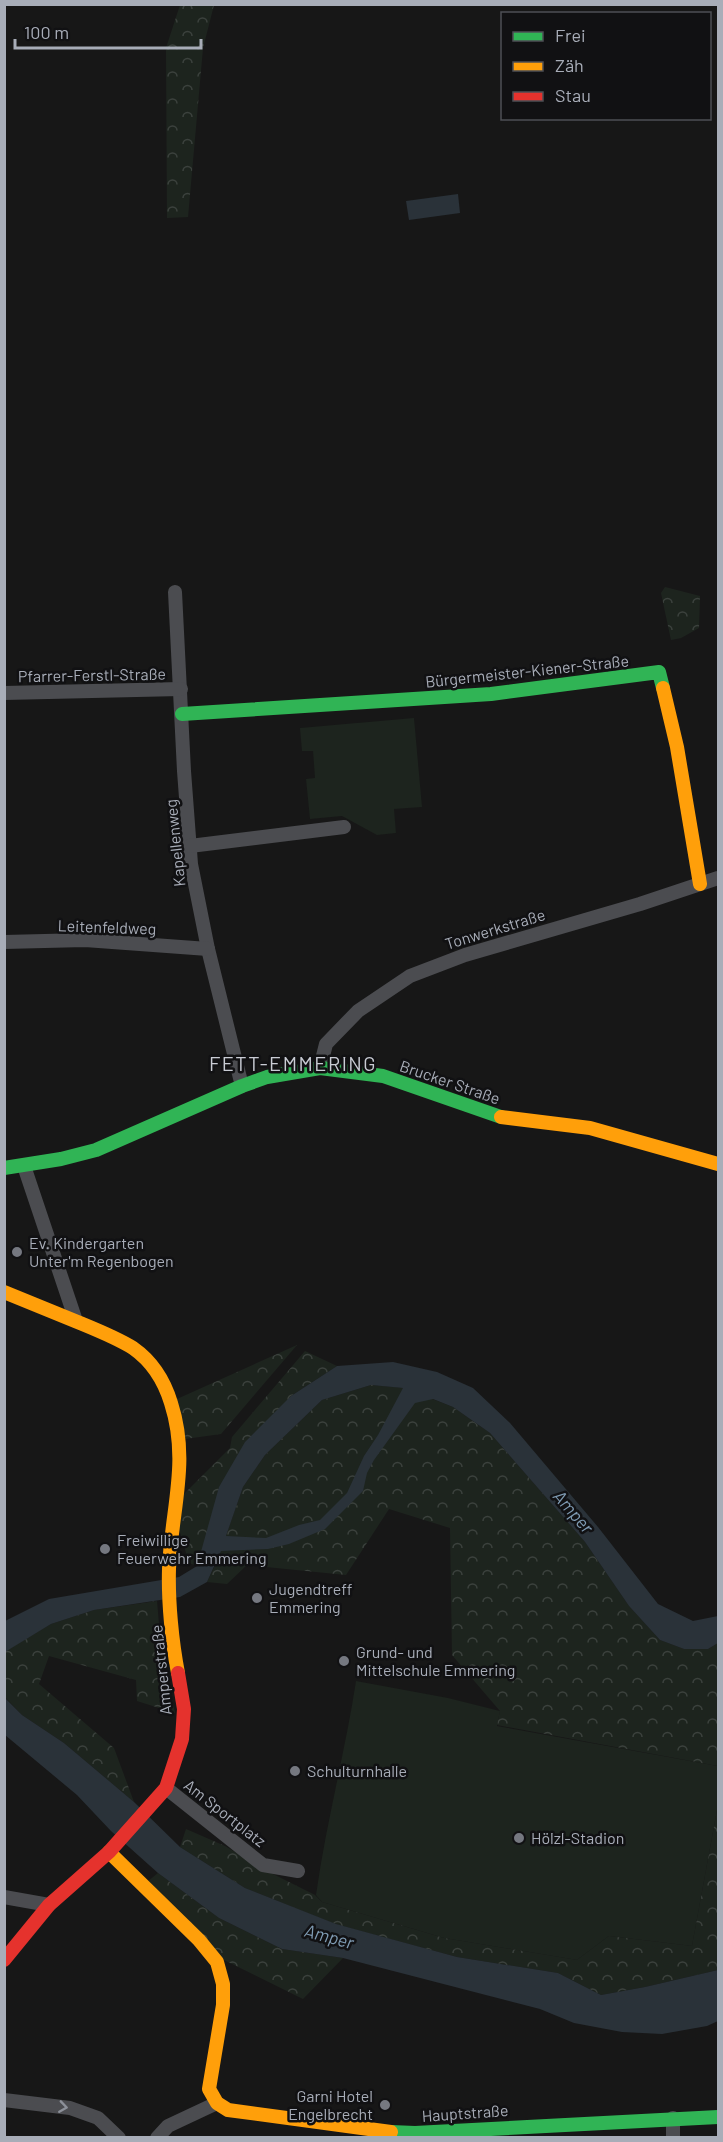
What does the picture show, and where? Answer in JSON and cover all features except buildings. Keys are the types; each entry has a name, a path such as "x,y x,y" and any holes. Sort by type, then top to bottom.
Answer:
{"street":[{"name":"Kapellenweg","path":"175,592 191,864 208,949 242,1086"},
{"name":"Bürgermeister-Kiener-Straße","path":"182,714 491,694 659,672 677,747 700,884"},
{"name":"Pfarrer-Ferstl-Straße","path":"4,693 181,689"},
{"path":"190,846 344,827"},
{"name":"Tonwerkstraße","path":"320,1068 326,1044 358,1011 410,976 465,955 640,904 718,878"},
{"name":"Leitenfeldweg","path":"4,942 85,940 208,949"},
{"name":"Brucker Straße","path":"4,1168 61,1159 105,1147 242,1086 267,1077 320,1068 383,1076 496,1116 590,1128 718,1164"},
{"path":"24,1166 76,1321"},
{"name":"Amperstraße","path":"4,1292 76,1321 133,1348 154,1366 167,1389 175,1414 180,1449 180,1475 169,1570 174,1651 184,1708 182,1739 166,1788 120,1841 49,1905 4,1960"},
{"name":"Am Sportplatz","path":"166,1788 263,1865 298,1871"},
{"path":"109,1852 199,1940 217,1962 223,1984 224,2005 209,2089 218,2103 168,2126 157,2138"},
{"path":"4,1897 49,1905"},
{"path":"4,2100 70,2108 98,2118 119,2138"},
{"name":"Hauptstraße","path":"218,2103 228,2110 388,2132 415,2133 718,2117"},
{"path":"673,2138 674,2118"}],"green space":[{"path":"180,5 214,5 203,48 188,217 167,218 166,48"},
{"path":"665,587 700,596 699,628 681,638 671,640 661,593"},
{"path":"414,718 422,807 394,809 396,833 377,835 342,816 310,819 306,779 315,778 313,751 302,751 300,728"},
{"path":"297,1345 221,1434 185,1439 177,1399"},
{"path":"305,1351 337,1366 291,1396 197,1566 189,1563 179,1529 184,1494 230,1448 232,1437"},
{"path":"371,1385 404,1388 453,1407 490,1433 585,1542 629,1606 660,1640 684,1649 708,1649 718,1643 718,1766 497,1725 500,1711 452,1655 450,1528 389,1509 346,1575 247,1565 227,1584 207,1582 217,1561 243,1487 265,1455 322,1400"},
{"path":"157,1601 161,1648 175,1713 137,1701 136,1680 49,1656 39,1684 114,1748 134,1802 64,1743 22,1715 5,1697 4,1652 51,1624 94,1610"},
{"name":"Hölzl-Stadion","path":"356,1681 448,1698 500,1711 497,1726 718,1766 718,1805 692,1946 609,1936 577,1960 444,1938 322,1902 316,1895 320,1868"},
{"path":"718,1805 718,1970 601,1995 558,1973 457,1957 335,1924 245,1888 180,1847 186,1829 225,1846 315,1895 322,1902 444,1938 577,1960 609,1936 692,1946"},
{"path":"158,1873 219,1918 282,1949 343,1958 303,1999 222,1959 147,1882"}],"water":[{"path":"458,194 460,213 409,220 406,201"},
{"name":"Amper","path":"393,1362 437,1372 473,1388 510,1423 598,1527 658,1604 693,1621 718,1616 718,1643 708,1649 684,1649 660,1640 629,1606 585,1542 490,1433 453,1407 433,1399 415,1403 374,1460 367,1473 363,1491 325,1529 289,1544 268,1549 221,1551 207,1582 180,1597 94,1610 51,1624 5,1652 5,1621 49,1599 179,1577 197,1566 219,1487 245,1442 291,1396 337,1366","holes":["371,1385 403,1388 364,1456 347,1493 320,1520 299,1525 266,1538 226,1536 243,1487 265,1455 322,1400"]},
{"name":"Amper","path":"4,1697 22,1715 64,1743 134,1802 180,1847 245,1888 336,1924 457,1957 558,1973 601,1995 718,1970 718,2021 707,2026 662,2034 622,2032 574,2023 540,2009 343,1958 282,1949 219,1918 158,1873 111,1831 77,1795 5,1735"}],"traffic: fast":[{"path":"182,714 491,694 659,672 663,688"},
{"path":"4,1168 61,1159 96,1150 242,1086 267,1077 320,1068 383,1076 501,1117"},
{"path":"391,2132 415,2133 718,2117"}],"traffic: slow":[{"path":"663,688 677,747 700,884"},
{"path":"501,1117 590,1128 718,1164"},
{"path":"4,1292 127,1344 146,1359 157,1372 165,1387 171,1403 179,1446 178,1486 170,1547 169,1581 171,1621 178,1673"},
{"path":"109,1852 199,1940 217,1962 223,1984 223,2005 209,2089 217,2103 228,2110 391,2132"}],"traffic: jam":[{"path":"4,1960 49,1905 109,1852 166,1788 182,1739 184,1709 178,1673"}],"place":[{"name":"Ev. Kindergarten Unter'm Regenbogen","path":"17,1252"},
{"name":"Freiwillige Feuerwehr Emmering","path":"105,1549"},
{"name":"Jugendtreff Emmering","path":"257,1598"},
{"name":"Grund- und Mittelschule Emmering","path":"344,1661"},
{"name":"Schulturnhalle","path":"295,1771"},
{"name":"Hölzl-Stadion","path":"519,1838"},
{"name":"Garni Hotel Engelbrecht","path":"385,2105"}],"district":[{"name":"FETT-EMMERING","path":"293,1064"}]}
